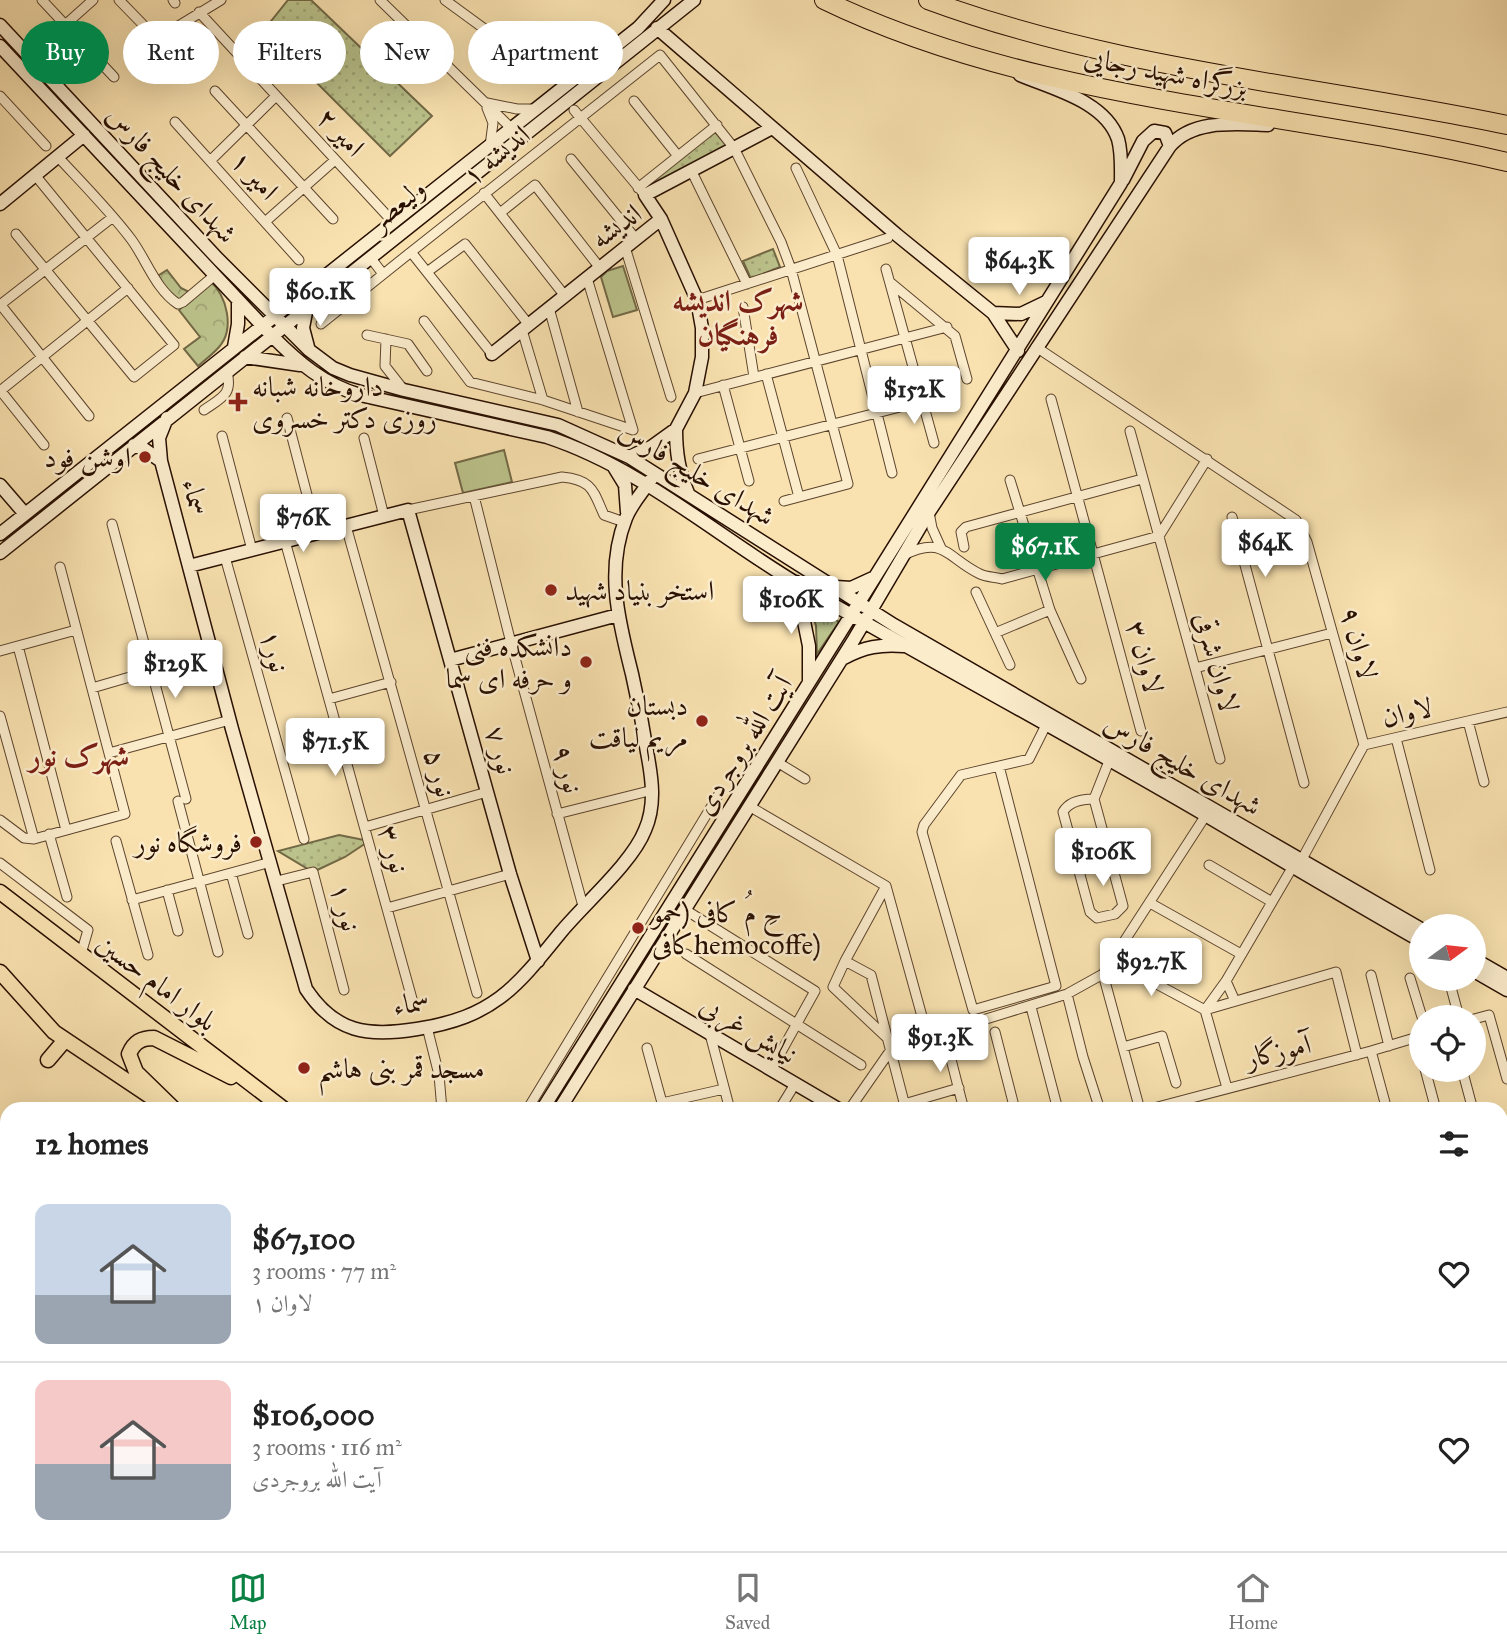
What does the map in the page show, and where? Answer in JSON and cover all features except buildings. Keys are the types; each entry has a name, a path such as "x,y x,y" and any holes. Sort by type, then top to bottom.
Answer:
{"highway":[{"name":"بزرگراه شهید رجایی","path":"928,0 1024,31 1098,50 1507,125"},
{"name":"بزرگراه شهید رجایی","path":"829,3 910,36 988,62 1125,92 1448,148 1507,162"}],"main road":[{"name":"ولیعصر","path":"0,553 370,257 516,133 536,109 638,28 664,0"},
{"name":"ولیعصر","path":"0,534 490,146 556,108 694,0"},
{"path":"812,0 829,3"},
{"name":"شهدای خلیج فارس","path":"0,25 218,259 309,350 333,368 404,390 558,425 629,457 859,603 868,616 906,646 1110,761 1135,770 1206,816 1409,923"},
{"path":"657,28 897,235 993,313 1018,351"},
{"name":"شهدای خلیج فارس","path":"0,46 272,336 301,365 330,384 344,390 540,435 571,444 612,464 851,615 868,616 894,625 1409,934"},
{"path":"988,62 1093,107 1107,121 1118,138 1121,183"},
{"name":"آیت الله بروجردی","path":"547,1102 611,1001 628,985 684,909 851,644 929,512 1170,146 1178,136 1196,128 1222,124 1312,126"},
{"name":"اندیشه","path":"641,191 691,170 772,128"},
{"name":"آیت الله بروجردی","path":"563,1102 713,838 1018,351 1121,183 1143,141 1154,131 1165,133 1170,146"},
{"path":"0,204 84,135"},
{"path":"641,191 661,219"},
{"name":"اندیشه","path":"492,354 661,219 697,300 703,340 701,369 695,393 676,429 651,447 629,457"},
{"path":"234,347 238,300"},
{"path":"993,313 1021,314 1049,300"},
{"path":"307,307 303,328 309,350"},
{"path":"245,357 301,365"},
{"name":"سماء","path":"167,418 159,438 161,461 306,989 315,1003 357,1031 378,1033 427,1027 482,1011 511,990 638,845 649,819 653,790 642,722 618,615 614,568 626,519 656,472"},
{"path":"676,429 676,453 688,494"},
{"path":"134,445 161,461"},
{"path":"612,464 625,485 626,519"},
{"path":"0,485 24,514"},
{"path":"189,566 408,510"},
{"name":"نور ۷","path":"408,510 510,874 538,961"},
{"path":"832,587 851,587 875,577"},
{"path":"796,582 809,646 808,686"},
{"path":"888,582 885,610 894,625"},
{"path":"450,660 618,615"},
{"path":"838,637 845,638 851,644"},
{"path":"841,660 858,650 877,645 906,646"},
{"name":"بلوار امام حسین","path":"0,892 275,1102"},
{"path":"1486,966 1507,978"},
{"path":"0,972 42,1020"},
{"path":"1486,978 1507,990"},
{"name":"نیایش غربی","path":"628,985 826,1102"},
{"path":"0,988 65,1040 157,1102"},
{"path":"167,1102 132,1065 129,1054 135,1042 141,1039 154,1038 161,1041 266,1095"},
{"path":"48,1060 65,1040"}],"street":[{"path":"42,0 61,21"},
{"path":"69,21 93,0"},
{"path":"119,0 157,39 221,0"},
{"path":"380,0 402,21"},
{"path":"445,0 474,21"},
{"name":"امیر ۲","path":"199,12 393,222"},
{"name":"اندیشه ۱","path":"321,324 484,193 577,113 660,55 717,125"},
{"path":"109,72 114,77"},
{"path":"454,72 516,133"},
{"path":"215,91 333,219"},
{"path":"574,94 577,113 641,191 678,156 717,125 734,148 791,270 848,484 784,501"},
{"path":"0,96 47,146"},
{"path":"211,160 276,96"},
{"path":"634,101 678,156"},
{"path":"485,103 517,109 536,109"},
{"path":"485,103 493,123 490,146"},
{"path":"556,108 577,113"},
{"name":"امیر ۱","path":"175,122 299,260"},
{"path":"58,157 113,217 147,262 156,280 178,304 215,275"},
{"path":"572,159 631,243 671,397"},
{"path":"265,222 335,160"},
{"path":"796,168 837,255 892,473"},
{"path":"691,170 747,284"},
{"path":"16,234 134,377 174,345 36,175"},
{"path":"500,213 535,185 600,268"},
{"path":"484,193 565,296"},
{"path":"89,416 0,305 113,217"},
{"path":"697,300 888,238"},
{"path":"427,272 465,244 525,327 543,400"},
{"path":"411,252 492,354"},
{"path":"370,257 383,274"},
{"path":"886,269 933,443"},
{"path":"424,321 470,382 543,400 634,430 587,278"},
{"path":"890,282 947,327 954,336 967,379"},
{"path":"44,445 0,391 128,288"},
{"path":"743,307 754,377"},
{"path":"549,308 578,412"},
{"path":"695,393 947,327"},
{"path":"367,335 408,344 427,371"},
{"path":"386,338 385,366 404,390"},
{"name":"لاوان ۹","path":"1036,347 1296,520 1311,554 1364,745"},
{"path":"204,411 226,394 230,384 227,372"},
{"path":"766,374 799,497"},
{"path":"723,385 749,481"},
{"name":"لاوان ۳","path":"1051,399 1141,731"},
{"path":"698,459 923,401"},
{"path":"287,418 317,533"},
{"name":"لاوان شرقی","path":"1130,431 1220,759"},
{"path":"222,436 252,550"},
{"path":"364,438 384,516"},
{"path":"904,555 921,548 941,548 983,575 1002,579 1159,536 1207,459"},
{"path":"408,510 562,477 583,482 597,495 604,515 626,519"},
{"path":"964,547 961,532 966,527 1142,479"},
{"path":"1010,480 1050,611 1081,679"},
{"name":"نور ۹","path":"474,496 583,906"},
{"path":"929,512 932,528 941,548"},
{"path":"1232,517 1304,783"},
{"path":"112,524 169,737 218,952"},
{"name":"نور ۵","path":"346,526 477,993"},
{"name":"نور ۳","path":"285,541 414,1006"},
{"name":"نور۱","path":"225,557 304,839"},
{"path":"0,820 24,838 34,839 125,814 60,567"},
{"path":"975,592 1010,665"},
{"path":"995,633 1050,611"},
{"path":"0,651 76,630"},
{"path":"1195,668 1332,632"},
{"path":"18,646 66,830"},
{"path":"92,688 212,653"},
{"path":"329,699 390,682"},
{"name":"لاوان","path":"1205,1010 1226,981 1297,864 1364,745 1507,712"},
{"path":"0,716 34,839"},
{"path":"109,753 230,720"},
{"path":"1468,721 1484,782"},
{"path":"999,766 1056,986 973,1010 922,832 924,825 961,775 999,766 1029,759 1046,725"},
{"path":"1396,738 1430,870"},
{"path":"1094,799 1073,803 1063,812 1090,912 1097,918 1115,914 1124,906 1094,799 1110,761"},
{"path":"777,762 805,779"},
{"path":"557,814 653,790"},
{"path":"365,827 487,792"},
{"path":"532,1102 719,794"},
{"path":"749,806 886,886 923,1020"},
{"path":"855,1102 890,1051 1067,994 1103,974 1206,816"},
{"path":"698,829 713,838"},
{"path":"49,834 67,897"},
{"path":"116,841 148,955"},
{"path":"132,900 271,862"},
{"path":"0,863 88,930 81,954"},
{"path":"1209,865 1272,902"},
{"name":"نور ۱","path":"277,881 313,872 344,989"},
{"path":"231,873 248,934"},
{"path":"387,908 510,874"},
{"path":"886,886 833,987 886,1037"},
{"path":"167,890 178,931"},
{"path":"1150,902 1241,954"},
{"path":"684,909 815,990 771,1070"},
{"path":"686,954 861,1065"},
{"path":"1112,960 1205,1010 1336,972 1357,1055"},
{"path":"845,961 871,975 904,1102"},
{"path":"1103,974 1138,1102"},
{"path":"1371,975 1389,1046"},
{"path":"1226,981 1235,1001"},
{"path":"605,982 628,985"},
{"path":"605,982 611,1001"},
{"path":"1067,994 1097,1102"},
{"path":"1031,1007 1056,1102"},
{"path":"1205,1010 1227,1088"},
{"path":"1486,1015 1489,1014 1507,1079"},
{"path":"427,1027 439,1075 441,1102"},
{"path":"944,1032 962,1102"},
{"path":"995,1032 1013,1102"},
{"path":"710,1034 728,1102"},
{"path":"1123,1047 1163,1036 1176,1083"},
{"name":"آموزگار","path":"1188,1102 1227,1088 1409,1040"},
{"path":"647,1048 662,1102"},
{"path":"1371,1051 1385,1102"},
{"path":"1428,1082 1434,1102"},
{"path":"1465,1082 1471,1102"},
{"path":"786,1102 794,1084"},
{"path":"677,1102 724,1088"},
{"path":"919,1102 959,1088"},
{"path":"534,1098 551,1095"}],"green space":[{"path":"288,0 311,0 333,21 271,21"},
{"path":"346,34 360,47 360,84 399,84 432,116 390,156 318,84 346,84"},
{"path":"715,132 729,148 654,185 651,180"},
{"path":"773,249 780,267 751,279 743,261"},
{"path":"623,266 637,310 613,317 601,277 607,271"},
{"path":"167,270 181,288 189,292 177,302 156,277"},
{"path":"210,281 225,304 227,331 219,347 198,366 184,349 200,337 179,310"},
{"path":"504,450 512,482 463,493 455,463"},
{"path":"809,602 839,622 817,654 816,626"},
{"path":"339,835 369,841 345,857 313,872 278,851"}],"place":[{"name":"داروخانه شبانه روزی دکتر خسروی","path":"238,402"},
{"name":"اوشن فود","path":"145,457"},
{"name":"استخر بنیاد شهید","path":"551,590"},
{"name":"دانشکده فنی و حرفه ای سما","path":"586,662"},
{"name":"دبستان مریم لیاقت","path":"702,721"},
{"name":"فروشگاه نور","path":"256,842"},
{"name":"حِ مُ کافی (حمو کافیhemocoffe)","path":"638,928"},
{"name":"مسجد قمر بنی هاشم","path":"304,1068"}],"district":[{"name":"شهرک اندیشه فرهنگیان","path":"738,318"},
{"name":"شهرک نور","path":"79,756"}]}
